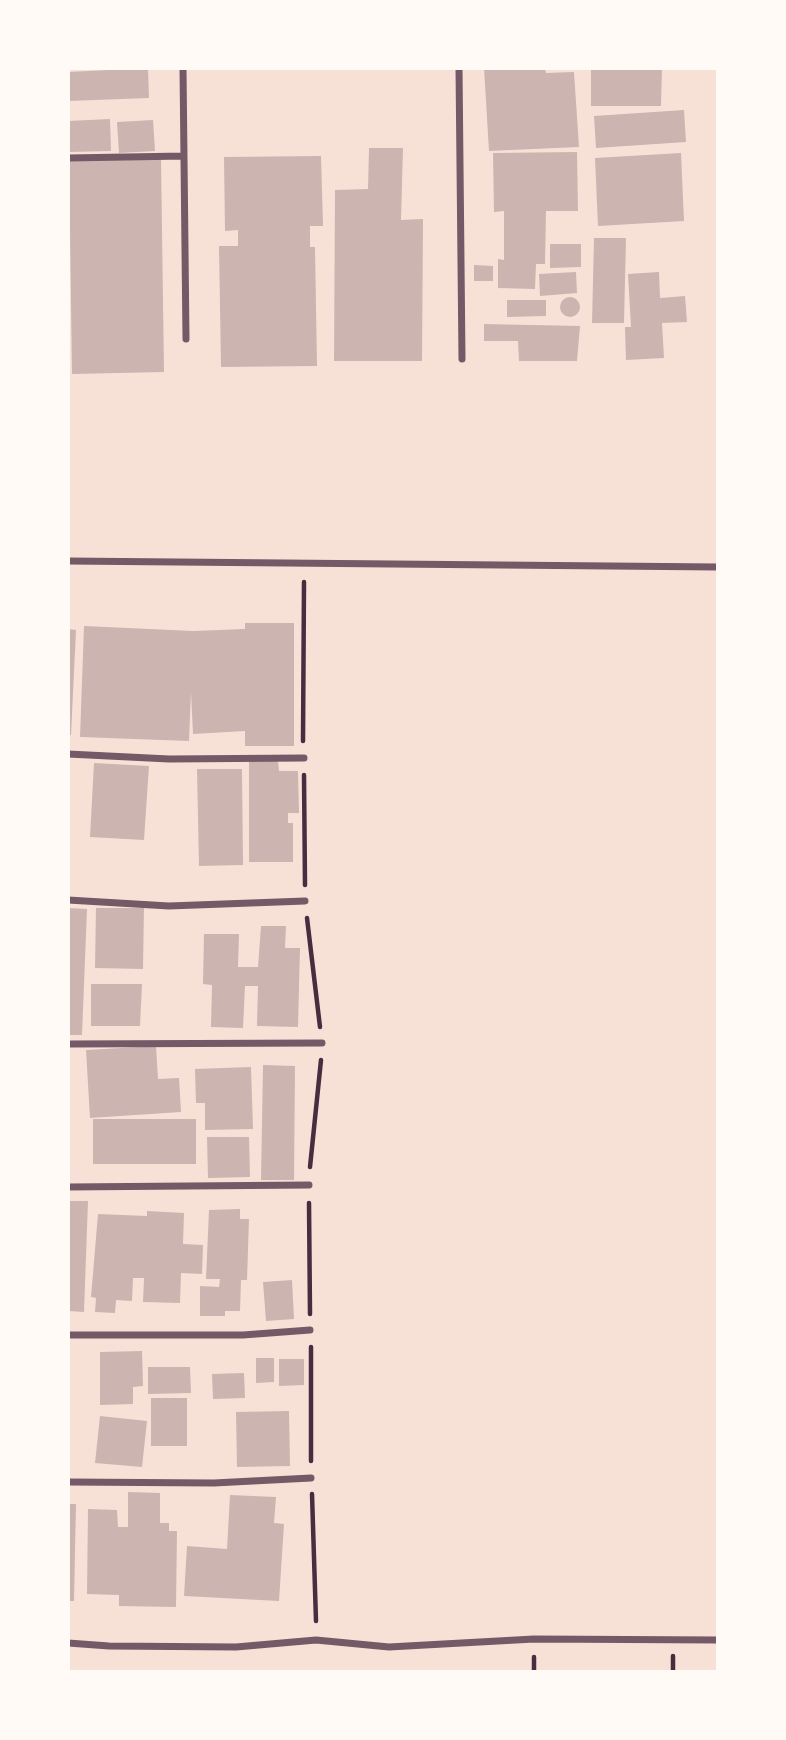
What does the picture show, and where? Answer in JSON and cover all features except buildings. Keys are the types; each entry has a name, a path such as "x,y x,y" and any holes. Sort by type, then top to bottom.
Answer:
{"street":[{"path":"183,68 186,339"},
{"path":"458,68 462,359"},
{"path":"68,158 184,156"},
{"path":"68,561 718,567"},
{"path":"68,754 169,758 304,758"},
{"path":"68,900 169,906 305,901"},
{"path":"68,1044 322,1043"},
{"path":"68,1187 309,1185"},
{"path":"68,1335 243,1335 310,1330"},
{"path":"68,1482 214,1483 311,1478"},
{"path":"68,1643 236,1647 316,1640 389,1647 534,1639 718,1640"}],"path":[{"path":"304,564 305,901 322,1043 309,1185 311,1478 316,1640"}]}
